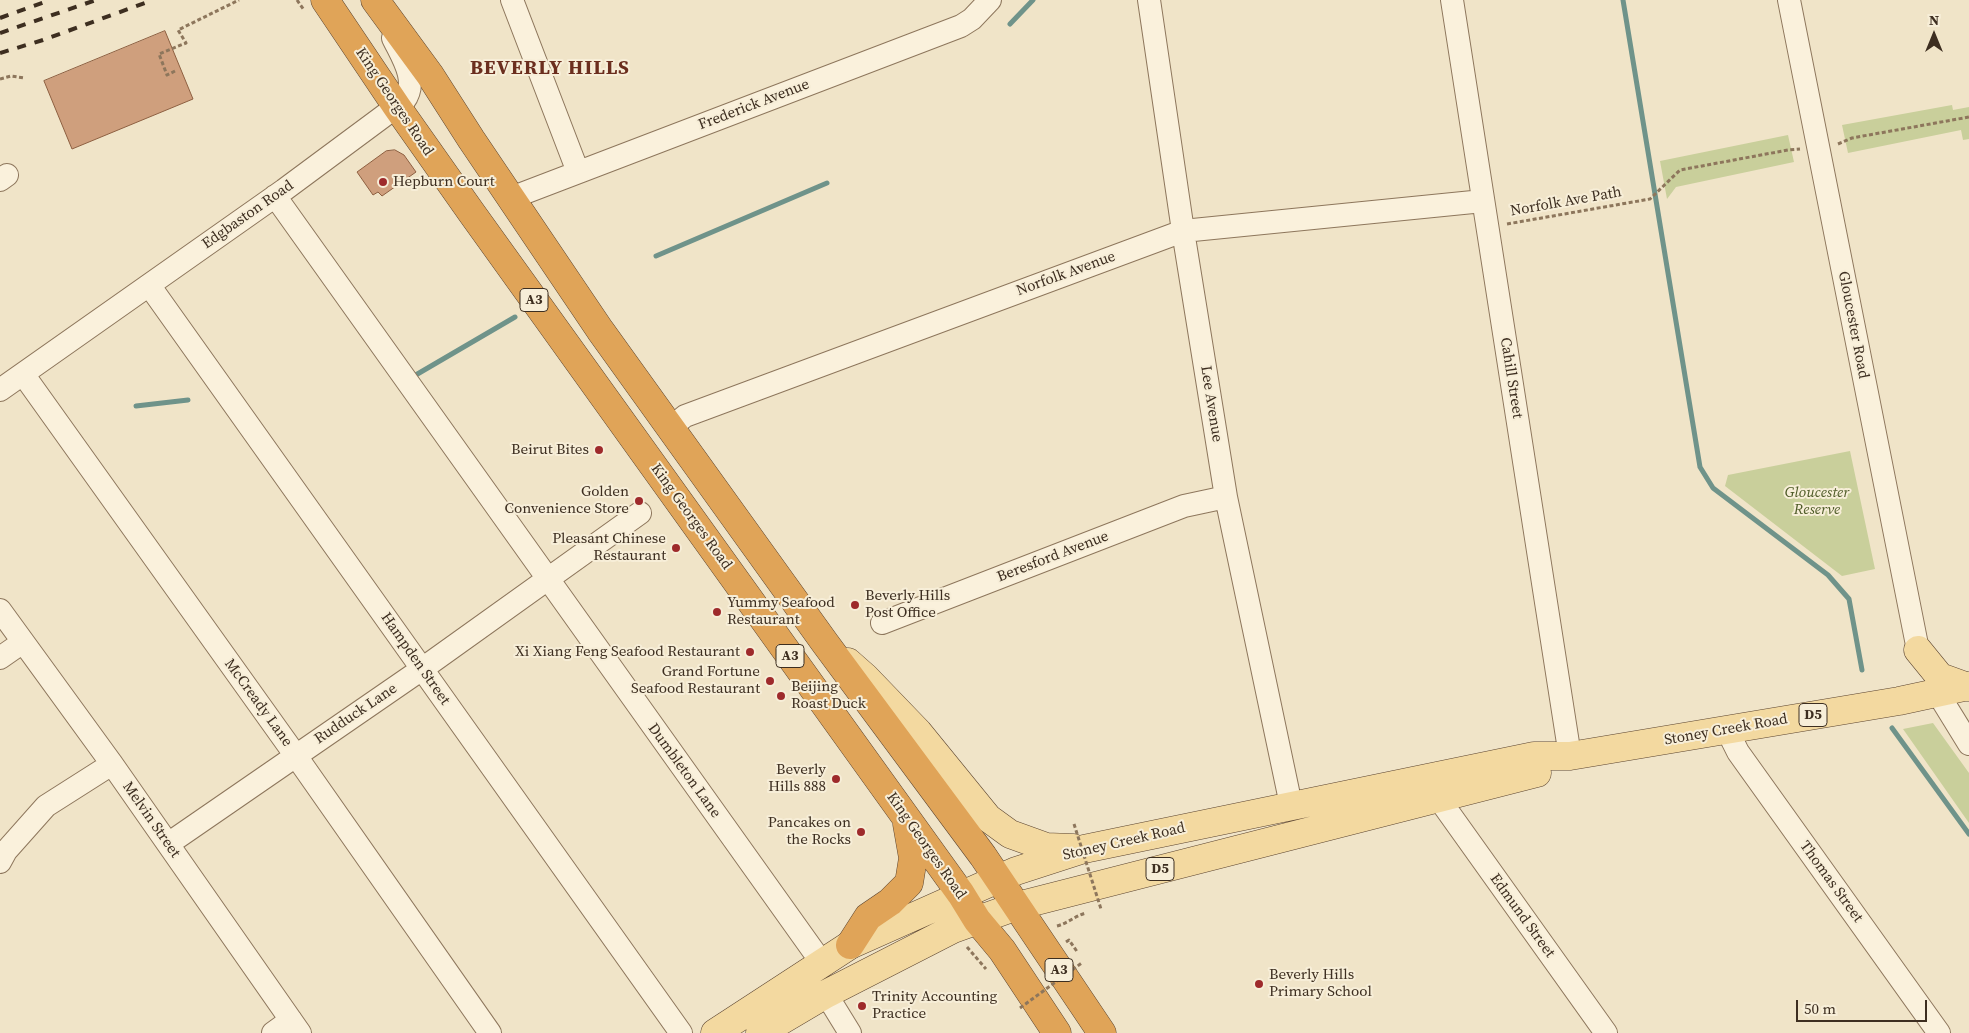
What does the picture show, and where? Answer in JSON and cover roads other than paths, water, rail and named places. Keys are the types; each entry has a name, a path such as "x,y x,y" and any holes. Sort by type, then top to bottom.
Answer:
{"highway":[{"name":"King Georges Road","path":"325,0 397,107 961,894 977,920 1002,950 1050,1031"},
{"name":"A3","path":"375,0 430,75 600,330 1017,906 1102,1033"},
{"path":"850,945 868,917 890,902 909,883 913,858 907,820"}],"main road":[{"path":"825,643 865,677 918,732 988,818 1010,834 1046,847 1079,836"},
{"path":"1918,650 1940,677 1968,686"},
{"path":"1902,700 1918,650"},
{"name":"Stoney Creek Road","path":"715,1033 850,945 997,878 1079,836 1291,805 1534,756 1570,756 1902,700 1968,686"},
{"name":"Stoney Creek Road","path":"760,1033 826,994 953,929 1017,906 1539,773 1570,756"}],"street":[{"name":"Edgbaston Road","path":"0,390 275,196 397,107 408,96 410,78 375,0"},
{"path":"512,0 578,172"},
{"name":"Frederick Avenue","path":"511,198 961,26 969,22 990,0"},
{"name":"Lee Avenue","path":"1149,0 1183,230 1226,497 1291,805"},
{"name":"Cahill Street","path":"1452,0 1570,756"},
{"name":"Gloucester Road","path":"1789,0 1918,650"},
{"name":"Dumbleton Lane","path":"275,196 546,579 822,963"},
{"name":"Norfolk Avenue","path":"670,428 685,416 1183,230 1483,201"},
{"name":"Hampden Street","path":"149,285 681,1033"},
{"name":"McCready Lane","path":"23,374 296,756 490,1033"},
{"name":"Beresford Avenue","path":"882,623 1184,506 1226,497"},
{"name":"Rudduck Lane","path":"168,844 422,669 640,513"},
{"name":"Melvin Street","path":"0,610 168,844 288,1029"},
{"path":"0,658 23,642"},
{"path":"1937,692 1969,744"},
{"name":"Thomas Street","path":"1727,730 1738,752 1939,1033"},
{"path":"0,862 6,851 46,806 112,764"},
{"name":"Edmund Street","path":"1439,799 1606,1033"},
{"path":"826,994 850,1033"}],"waterway":[{"path":"1010,24 1033,0"},
{"path":"1623,0 1700,467 1713,488 1828,575 1849,599 1862,670"},
{"path":"656,256 827,183"},
{"path":"414,376 515,317"},
{"path":"136,406 188,400"},
{"path":"1892,728 1969,834"}],"railway":[{"path":"0,18 50,0"},
{"path":"0,33 96,0"},
{"path":"0,53 43,40 153,0"}],"place":[{"name":"Hepburn Court","path":"383,182"},
{"name":"Beirut Bites","path":"599,450"},
{"name":"Golden Convenience Store","path":"639,501"},
{"name":"Pleasant Chinese Restaurant","path":"676,548"},
{"name":"Beverly Hills Post Office","path":"855,605"},
{"name":"Yummy Seafood Restaurant","path":"717,612"},
{"name":"Xi Xiang Feng Seafood Restaurant","path":"750,652"},
{"name":"Grand Fortune Seafood Restaurant","path":"770,681"},
{"name":"Beijing Roast Duck","path":"781,696"},
{"name":"Beverly Hills 888","path":"836,779"},
{"name":"Pancakes on the Rocks","path":"861,832"},
{"name":"Beverly Hills Primary School","path":"1259,984"},
{"name":"Trinity Accounting Practice","path":"862,1006"}],"district":[{"name":"BEVERLY HILLS","path":"550,69"}],"park label":[{"name":"Gloucester Reserve","path":"1817,502"}]}
